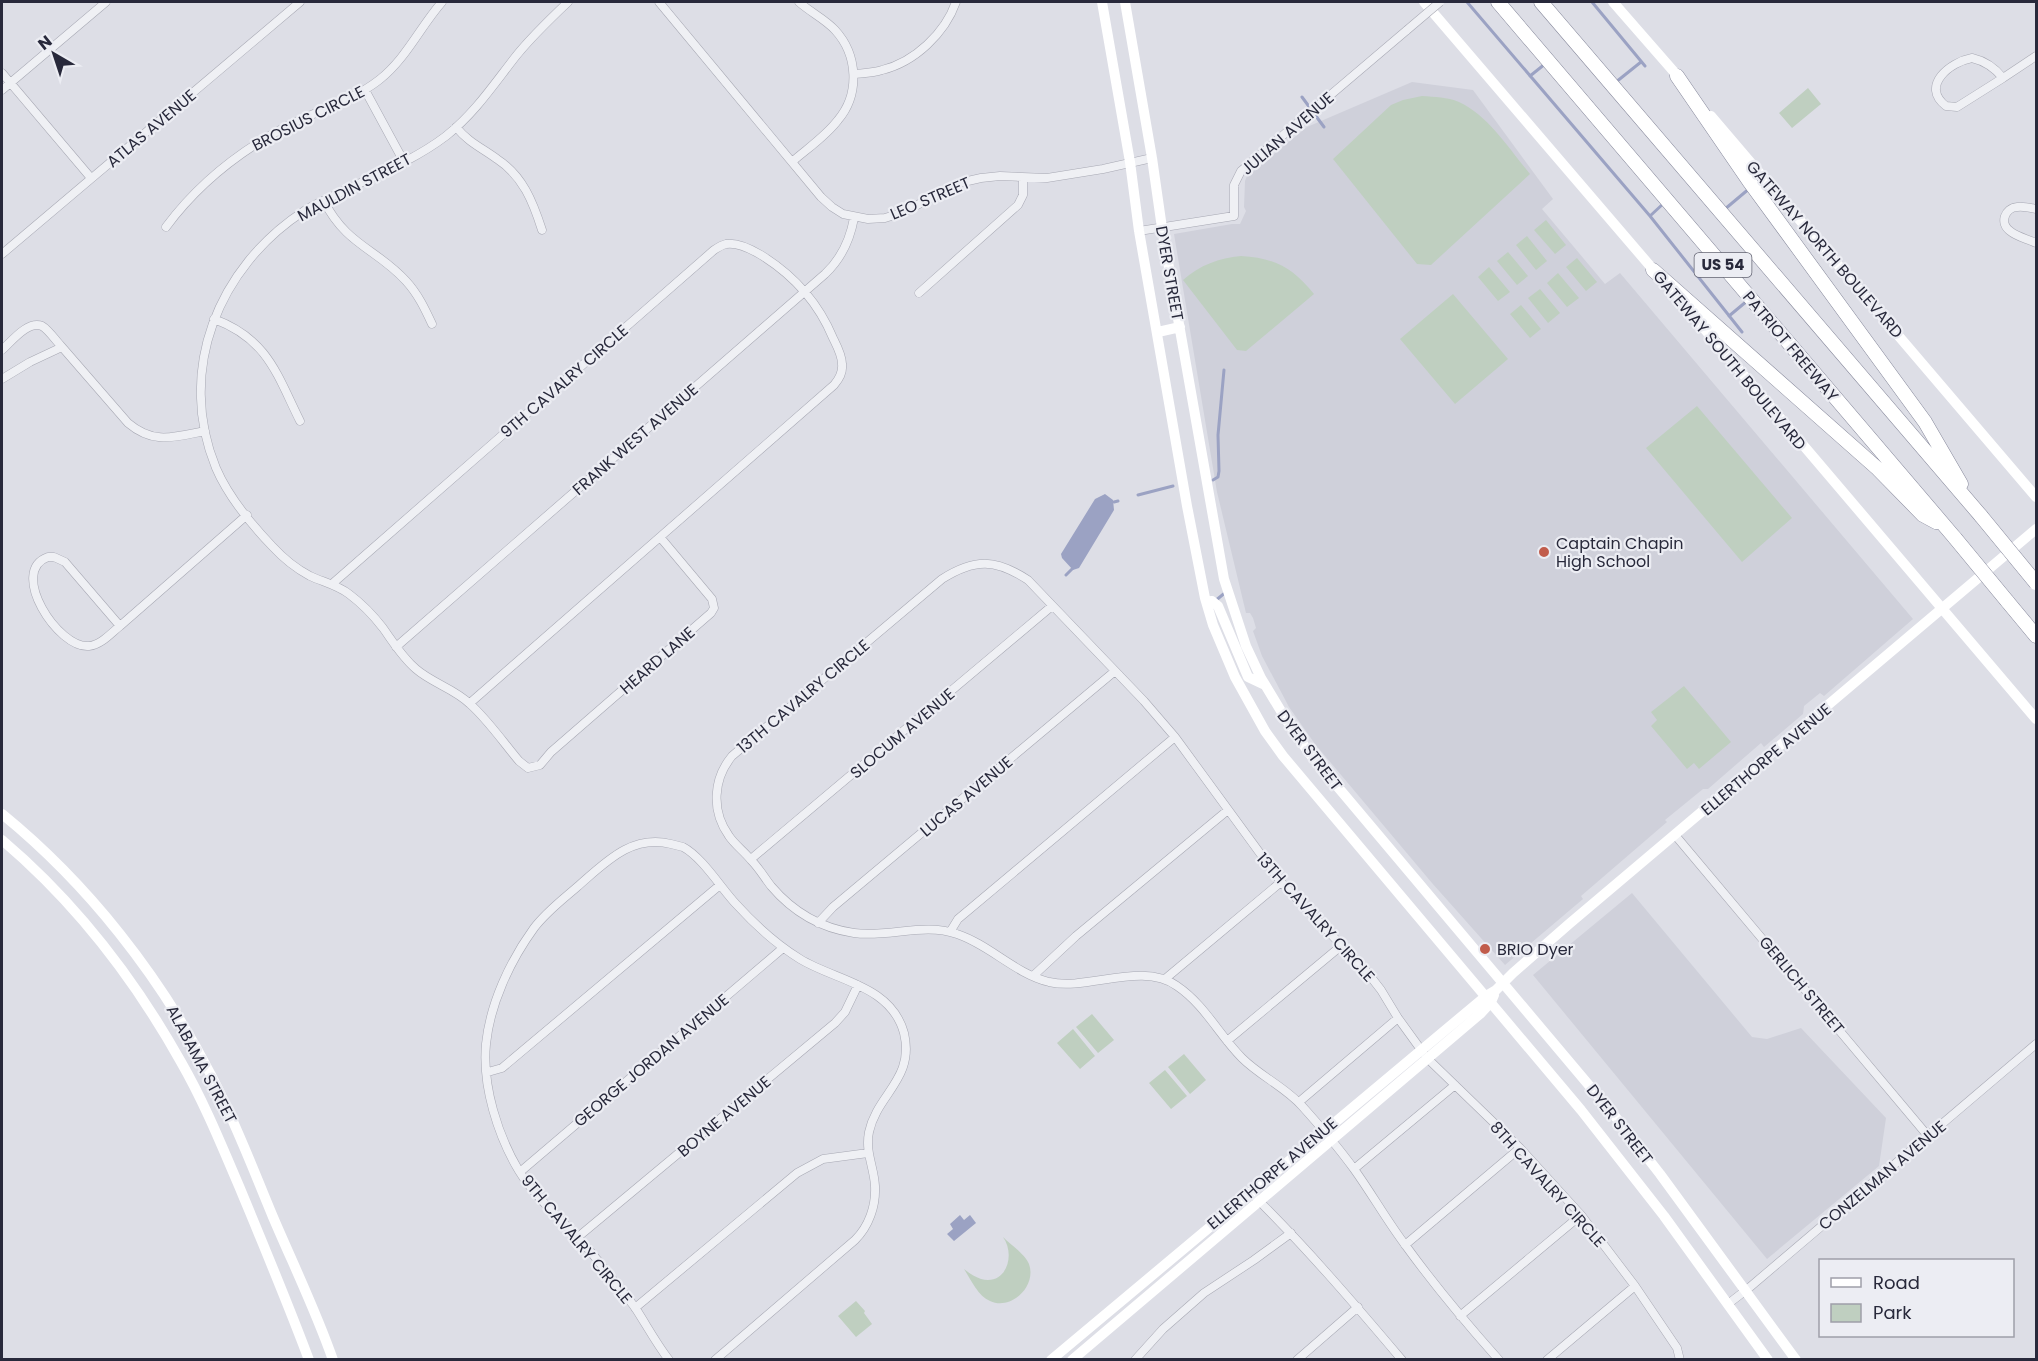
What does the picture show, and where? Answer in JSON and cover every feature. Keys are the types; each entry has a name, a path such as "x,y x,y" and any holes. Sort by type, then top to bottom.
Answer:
{"highway":[{"name":"PATRIOT FREEWAY","path":"1498,2 2037,636"},
{"name":"PATRIOT FREEWAY","path":"1541,2 2037,583"},
{"path":"1677,76 1759,195 1925,422 1981,516"},
{"path":"1653,270 1878,469 1923,515 1951,534"}],"main road":[{"name":"DYER STREET","path":"1102,2 1187,506 1207,602 1235,677 1254,713 1282,756 1488,999 1631,1173 1768,1359"},
{"name":"DYER STREET","path":"1125,2 1224,579 1246,646 1265,685 1310,754 1499,986 1614,1115 1796,1359"},
{"name":"GATEWAY SOUTH BOULEVARD","path":"1424,2 2037,719"},
{"name":"GATEWAY NORTH BOULEVARD","path":"1613,2 2037,497"},
{"path":"1158,332 1180,327"},
{"name":"ELLERTHORPE AVENUE","path":"1072,1359 1480,1014 1488,999 1499,986 1569,924 2037,529"},
{"path":"1207,602 1212,601 1218,606 1248,677 1265,685"},
{"name":"ALABAMA STREET","path":"2,814 52,859 82,890 130,948 175,1011 211,1075 231,1117 333,1359"},
{"name":"ALABAMA STREET","path":"2,840 79,915 132,982 166,1035 214,1128 309,1359"},
{"name":"ELLERTHORPE AVENUE","path":"1051,1359 1420,1049 1488,999"}],"street":[{"path":"2,90 106,2"},
{"name":"ATLAS AVENUE","path":"2,254 300,2"},
{"name":"BROSIUS CIRCLE","path":"166,227 198,190 232,161 289,125 365,90 389,71 402,58 421,28 442,2"},
{"name":"MAULDIN STREET","path":"528,768 519,761 470,703 418,671 362,605 348,593 288,563 271,545 236,501 218,471 205,431 201,401 201,376 206,345 214,319 238,276 268,240 301,213 431,147 456,127 482,101 517,55 568,2"},
{"path":"659,2 832,207 854,218"},
{"path":"793,161 840,119 850,98 854,74 852,61 842,39 825,21 799,2"},
{"path":"854,74 883,70 911,57 940,30 956,2"},
{"name":"JULIAN AVENUE","path":"1139,231 1234,216 1234,185 1241,171 1440,2"},
{"path":"2003,78 1993,67 1979,60 1965,59 1939,78 1935,91 1943,103 1954,107 2003,78 2037,56"},
{"path":"2,73 91,178"},
{"path":"365,90 404,162"},
{"path":"456,127 465,138 498,159 520,180 534,206 542,230"},
{"name":"LEO STREET","path":"854,218 885,218 904,212 959,183 981,178 1000,176 1047,178 1152,158"},
{"path":"919,293 1018,205 1023,195 1023,178"},
{"path":"324,201 345,232 405,279 422,301 432,324"},
{"path":"2037,209 2016,207 2006,213 2004,220 2011,233 2037,243"},
{"name":"FRANK WEST AVENUE","path":"396,647 836,263 852,231 854,218"},
{"name":"9TH CAVALRY CIRCLE","path":"332,584 714,250 725,244 741,245 777,265 806,290 824,317 843,365 839,379 834,386 660,537"},
{"path":"214,319 235,328 261,348 274,367 300,422"},
{"path":"2,350 27,328 34,325 44,327 128,423 136,429 162,439 205,431"},
{"path":"2,379 30,362 62,347"},
{"path":"120,626 61,560 48,557 42,559 35,567 33,577 35,590 45,614 77,644 89,646 98,644 120,626 247,515"},
{"path":"470,703 660,537"},
{"name":"HEARD LANE","path":"528,768 540,765 551,752 714,608 712,599 660,537"},
{"name":"13TH CAVALRY CIRCLE","path":"1323,1130 1299,1102 1244,1060 1203,1008 1166,979 1136,976 1073,984 1050,982 1021,972 978,944 950,932 928,930 875,934 854,933 818,923 803,916 782,898 751,859 728,835 718,813 716,797 717,784 725,764 942,579 958,569 977,564 997,564 1013,570 1028,580 1115,670 1175,737 1281,882 1382,990 1420,1049"},
{"name":"SLOCUM AVENUE","path":"751,859 1052,606"},
{"name":"LUCAS AVENUE","path":"818,923 842,899 1115,670"},
{"path":"950,932 958,920 1175,737"},
{"path":"1033,976 1076,936 1228,810"},
{"name":"GERLICH STREET","path":"1675,836 1928,1136"},
{"name":"9TH CAVALRY CIRCLE","path":"669,1359 635,1308 578,1237 550,1210 520,1172 494,1116 486,1046 494,1008 515,958 534,928 551,909 620,851 648,842 683,848 698,860 747,915 783,948 823,971 878,996 893,1011 901,1026 905,1044 902,1072 896,1085 882,1101 871,1124 868,1153 875,1184 875,1197 873,1210 861,1234 715,1359"},
{"path":"1166,979 1281,882"},
{"path":"488,1072 502,1068 720,885"},
{"path":"1227,1041 1341,946"},
{"name":"GEORGE JORDAN AVENUE","path":"520,1172 783,948"},
{"name":"BOYNE AVENUE","path":"578,1237 835,1023 845,1012 858,985"},
{"path":"1299,1102 1398,1018"},
{"name":"CONZELMAN AVENUE","path":"1728,1304 2037,1044"},
{"name":"8TH CAVALRY CIRCLE","path":"1420,1049 1427,1059 1520,1148 1581,1215 1635,1286 1677,1348 1680,1359"},
{"path":"1354,1169 1455,1086"},
{"path":"1323,1130 1354,1169 1405,1245 1460,1316 1499,1359"},
{"path":"1405,1245 1520,1148"},
{"path":"635,1308 802,1169 824,1159 868,1153"},
{"path":"1250,1192 1291,1233 1402,1359"},
{"path":"1460,1316 1581,1215"},
{"path":"1135,1359 1163,1329 1204,1293 1291,1233"},
{"path":"1547,1359 1635,1286"},
{"path":"1297,1359 1358,1307"}],"shaded area":[{"name":"Captain Chapin High School","path":"1412,82 1473,90 1553,199 1542,209 1605,284 1620,273 1913,619 1824,696 1820,693 1804,706 1803,714 1764,747 1761,743 1708,789 1703,789 1665,820 1667,822 1581,896 1583,899 1505,965 1432,883 1315,744 1289,707 1262,656 1253,631 1256,628 1253,618 1250,613 1246,613 1217,492 1174,234 1240,224 1246,211 1244,207 1247,176 1307,127"},
{"path":"1632,893 1752,1037 1767,1039 1801,1028 1886,1118 1879,1166 1767,1259 1533,975"}],"green space":[{"path":"1808,88 1821,104 1792,128 1779,113"},
{"path":"1422,96 1450,99 1480,115 1530,174 1431,265 1417,264 1333,159 1391,105"},
{"path":"1546,220 1566,245 1555,254 1534,230"},
{"path":"1527,236 1547,261 1536,270 1516,245"},
{"path":"1508,252 1528,276 1517,285 1497,261"},
{"path":"1241,256 1264,259 1282,266 1299,277 1314,294 1246,351 1237,350 1183,280 1210,263"},
{"path":"1577,258 1597,282 1586,291 1566,267"},
{"path":"1489,267 1510,292 1498,301 1478,277"},
{"path":"1558,273 1579,298 1567,307 1547,283"},
{"path":"1540,289 1560,313 1548,323 1528,298"},
{"path":"1453,294 1508,359 1455,404 1400,339"},
{"path":"1521,305 1541,329 1530,338 1510,314"},
{"path":"1697,406 1792,518 1742,562 1646,448"},
{"path":"1684,686 1731,742 1699,769 1694,763 1687,769 1651,726 1657,720 1651,712"},
{"path":"1092,1014 1114,1040 1098,1053 1076,1027"},
{"path":"1073,1029 1095,1056 1080,1069 1057,1043"},
{"path":"1184,1054 1206,1080 1190,1094 1168,1067"},
{"path":"1165,1070 1187,1096 1171,1109 1149,1083"},
{"path":"1003,1237 1024,1257 1029,1264 1030,1272 1026,1288 1020,1294 1006,1303 998,1303 982,1295 964,1269 981,1279 990,1280 1002,1274 1009,1252"},
{"path":"856,1301 872,1324 856,1337 838,1316"}],"water":[{"path":"1105,494 1113,500 1114,510 1079,568 1073,570 1061,554 1095,499"},
{"path":"960,1215 964,1220 970,1215 976,1223 954,1241 947,1234 953,1229 950,1224"}],"waterway":[{"path":"1467,2 1650,216 1742,332"},
{"path":"1592,2 1645,66"},
{"path":"1616,82 1641,62"},
{"path":"1530,76 1545,64"},
{"path":"1302,97 1324,127"},
{"path":"1725,209 1750,188"},
{"path":"1650,216 1664,203"},
{"path":"1729,316 1747,301"},
{"path":"1213,480 1218,477 1219,471 1218,435 1224,370"},
{"path":"1138,495 1173,486"},
{"path":"1114,502 1118,501"},
{"path":"1066,575 1072,569"},
{"path":"1215,601 1226,592"}],"place":[{"name":"Captain Chapin High School","path":"1544,552"},
{"name":"BRIO Dyer","path":"1485,949"}]}
